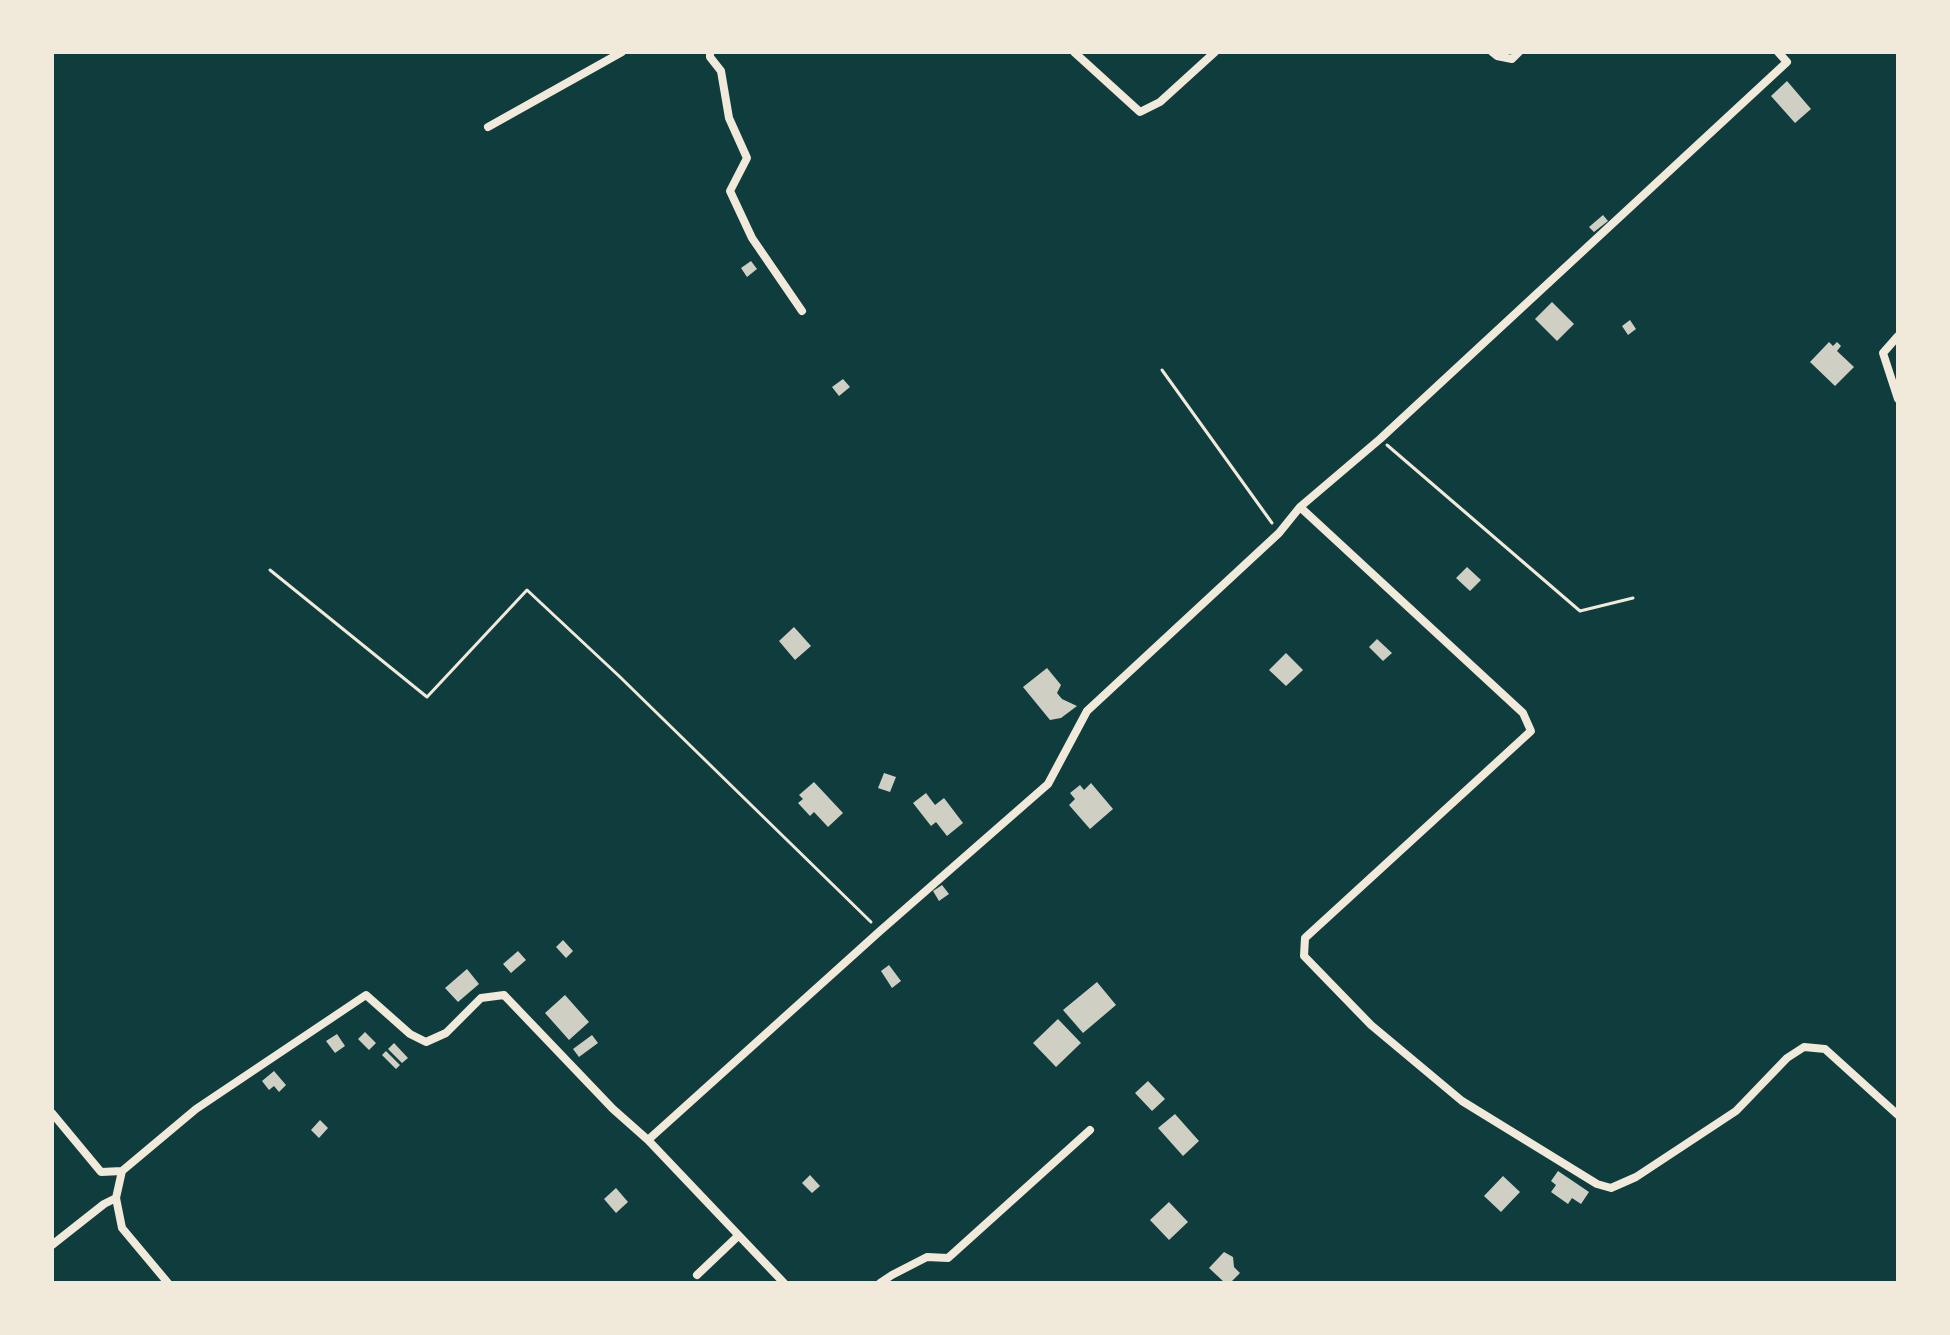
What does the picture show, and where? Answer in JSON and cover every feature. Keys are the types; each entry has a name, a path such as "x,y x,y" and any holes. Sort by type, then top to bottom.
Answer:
{"street":[{"path":"488,127 622,52"},
{"path":"710,52 710,57 721,71 729,118 747,158 730,191 752,238 802,311"},
{"path":"1074,52 1140,112 1160,102 1215,52"},
{"path":"1492,52 1512,59 1519,52"},
{"path":"648,1140 1048,784 1087,711 1279,533 1300,507 1380,439 1787,62 1778,52"},
{"path":"1898,336 1883,353 1898,399"},
{"path":"1300,507 1523,713 1531,731 1305,938 1304,956 1371,1025 1462,1101 1597,1184 1611,1188 1636,1177 1736,1111 1787,1058 1804,1047 1825,1049 1898,1115"},
{"path":"52,1113 101,1172 122,1171 196,1109 366,995 410,1034 426,1042 446,1033 481,998 504,995 784,1283"},
{"path":"880,1283 927,1257 948,1258 1090,1130"},
{"path":"122,1171 116,1198 122,1228 168,1283"},
{"path":"52,1245 116,1198"},
{"path":"697,1275 738,1236"}],"path":[{"path":"1162,370 1279,533"},
{"path":"1380,439 1580,611 1633,598"},
{"path":"270,570 427,697 527,590 880,931"}],"building":[{"path":"1787,81 1811,109 1795,123 1771,96"},
{"path":"1603,215 1608,221 1594,232 1589,227"},
{"path":"751,261 757,269 747,277 741,268"},
{"path":"1552,302 1574,324 1557,341 1535,319"},
{"path":"1630,320 1636,329 1628,335 1622,326"},
{"path":"1829,342 1833,346 1837,342 1841,346 1837,351 1854,367 1835,386 1810,362"},
{"path":"843,379 850,387 839,396 832,387"},
{"path":"1467,567 1481,580 1470,591 1456,578"},
{"path":"794,627 811,646 795,660 779,641"},
{"path":"1377,639 1392,653 1383,661 1369,647"},
{"path":"1286,653 1303,670 1286,686 1269,670"},
{"path":"1047,668 1061,685 1057,693 1077,706 1061,718 1050,720 1023,687"},
{"path":"884,773 896,777 890,792 878,788"},
{"path":"814,782 843,813 828,827 814,812 810,816 798,803 803,799 799,795"},
{"path":"1091,783 1113,809 1090,829 1069,805 1075,799 1070,793 1080,785 1084,790"},
{"path":"926,793 935,805 944,798 963,823 947,836 936,822 931,826 913,803"},
{"path":"942,885 949,894 939,901 933,891"},
{"path":"563,940 573,951 566,958 556,947"},
{"path":"518,951 526,960 511,973 503,964"},
{"path":"889,965 901,981 892,988 881,971"},
{"path":"467,969 479,984 458,1002 445,988"},
{"path":"1097,982 1116,1005 1083,1033 1063,1010"},
{"path":"565,995 589,1022 569,1040 545,1013"},
{"path":"1058,1019 1081,1043 1056,1067 1033,1043"},
{"path":"365,1032 376,1043 369,1050 358,1039"},
{"path":"337,1034 345,1046 335,1053 326,1041"},
{"path":"592,1035 598,1043 579,1057 573,1049"},
{"path":"394,1043 408,1058 402,1063 388,1049"},
{"path":"386,1051 400,1065 396,1069 382,1055"},
{"path":"274,1071 286,1085 279,1092 274,1086 269,1090 262,1081"},
{"path":"1148,1081 1165,1099 1152,1111 1135,1093"},
{"path":"1175,1114 1199,1141 1183,1156 1158,1128"},
{"path":"320,1120 328,1128 319,1138 311,1130"},
{"path":"1558,1171 1589,1192 1581,1204 1572,1198 1568,1204 1551,1192 1556,1185 1551,1181"},
{"path":"810,1175 820,1186 812,1193 802,1183"},
{"path":"1503,1176 1520,1192 1501,1212 1484,1196"},
{"path":"616,1188 628,1202 616,1213 604,1199"},
{"path":"1169,1202 1188,1222 1169,1240 1150,1220"},
{"path":"1224,1252 1233,1257 1234,1267 1240,1273 1230,1283 1225,1283 1209,1268"}]}
